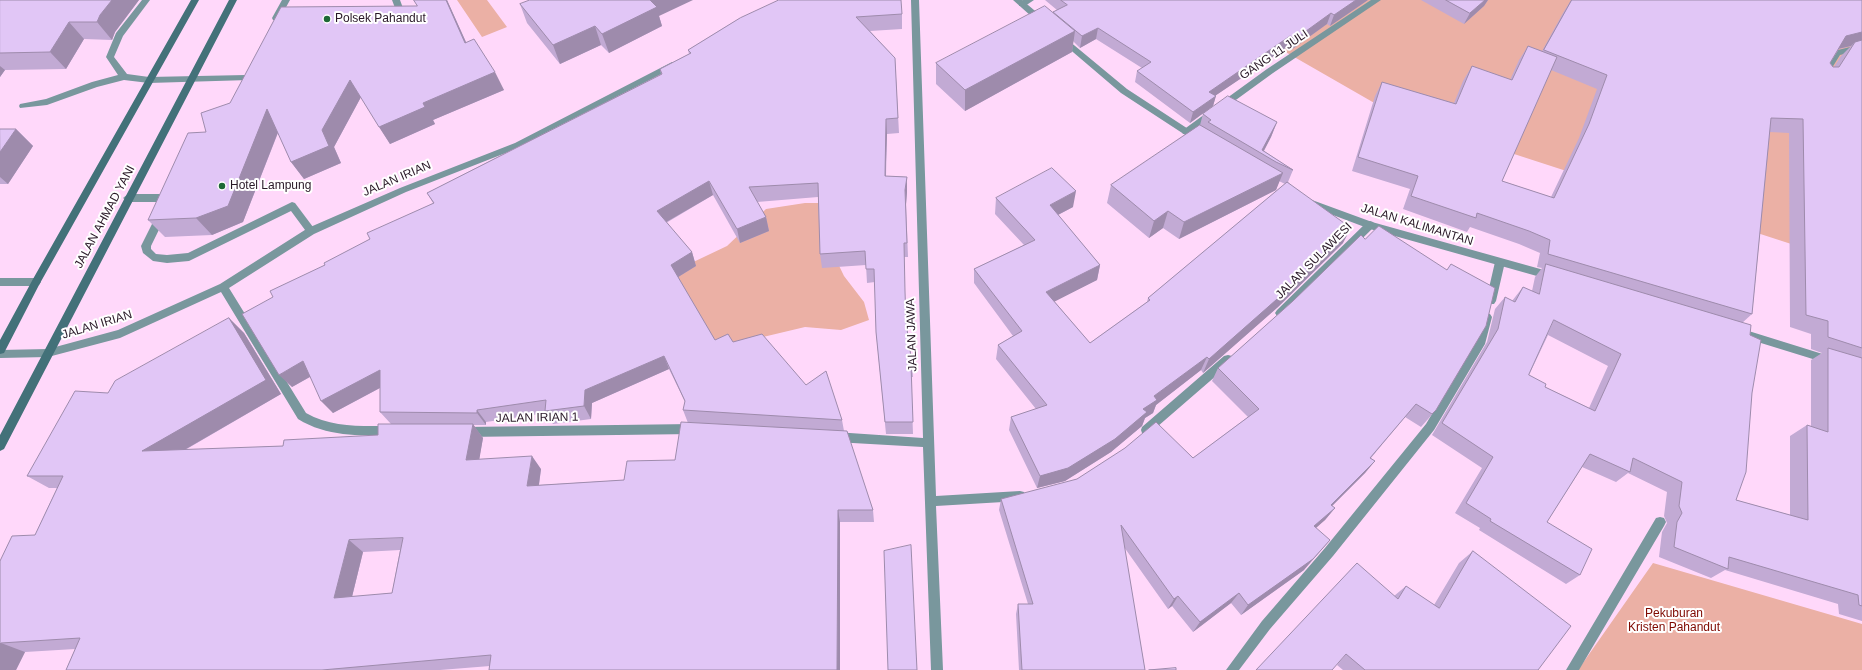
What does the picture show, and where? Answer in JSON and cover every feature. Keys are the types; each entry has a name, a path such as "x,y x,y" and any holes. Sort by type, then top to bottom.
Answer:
{"main road":[{"path":"0,350 36,282 195,0"},
{"name":"JALAN AHMAD YANI","path":"0,446 128,198 233,0"}],"street":[{"path":"124,77 110,57 119,35 146,0"},
{"path":"271,28 286,0"},
{"path":"396,0 403,20"},
{"name":"JALAN JAWA","path":"915,0 928,443 937,670"},
{"name":"GANG 11 JULI","path":"1186,132 1270,71 1377,0"},
{"path":"1023,1 1055,32 1124,91 1206,144"},
{"path":"1822,78 1837,53 1862,47"},
{"name":"JALAN IRIAN","path":"0,354 48,352 120,334 223,287 311,231 402,190 518,145 680,60"},
{"path":"23,106 47,102 94,84 124,77 149,80 246,78"},
{"path":"128,198 166,198 168,201 146,246 146,250 153,257 167,259 190,256 292,206 311,231"},
{"name":"JALAN KALIMANTAN","path":"1301,198 1315,205 1370,225 1557,278"},
{"name":"JALAN SULAWESI","path":"1271,322 1370,225"},
{"path":"1232,670 1266,625 1329,552 1430,427 1481,341 1500,262"},
{"path":"0,282 36,282"},
{"path":"223,287 302,416 312,423 338,429 404,432"},
{"path":"1733,330 1839,363"},
{"path":"1138,437 1236,352"},
{"name":"JALAN IRIAN 1","path":"457,432 700,430"},
{"path":"826,436 928,443"},
{"path":"931,501 1027,495"},
{"path":"1572,670 1600,626 1660,522"}],"green space":[{"path":"457,0 487,0 507,27 482,37"},
{"path":"1195,0 1862,0 1862,267 1397,116"},
{"path":"805,203 843,203 830,247 844,276 864,302 869,320 841,330 805,327 763,337 722,362 666,275 727,246 766,209"},
{"name":"Pekuburan Kristen Pahandut","path":"1653,563 1862,624 1862,670 1578,670"}],"building":[{"path":"0,0 112,0 100,15 97,22 69,22 50,52 0,53"},
{"path":"414,0 446,0 465,43 474,39 495,72 423,103 425,107 379,127 350,80 322,130 329,146 291,162 267,109 228,206 196,218 148,220 188,133 206,132 201,113 230,103 281,7 417,6"},
{"path":"530,0 650,0 657,7 602,34 595,26 553,45 520,4"},
{"path":"779,0 901,0 902,14 856,17 895,58 898,118 886,119 885,176 907,177 905,190 907,243 904,243 905,291 906,322 912,364 913,422 885,422 876,332 874,269 866,269 865,251 820,254 818,183 749,187 766,217 737,229 709,181 657,211 692,252 671,265 715,340 728,334 733,342 762,334 806,385 826,371 842,420 683,410 685,401 664,356 585,390 584,406 545,411 546,400 477,410 477,413 380,412 380,370 321,401 303,361 279,375 242,314 273,297 270,291 325,265 324,263 370,239 367,233 434,203 427,193 662,74 660,69 691,53 688,50 740,18"},
{"path":"1061,0 1356,0 1334,15 1331,13 1295,39 1290,36 1209,92 1216,96 1193,112 1137,71 1151,62 1098,28 1082,36 1053,12 1067,5"},
{"path":"1446,0 1485,0 1470,13"},
{"path":"1572,0 1862,0 1862,32 1846,36 1830,63 1833,67 1839,67 1855,42 1862,40 1862,348 1828,337 1828,321 1806,315 1803,119 1771,118 1752,314 1548,254 1550,240 1477,213 1476,218 1411,196 1418,176 1358,157 1382,82 1456,104 1472,66 1512,80 1528,46 1557,57 1502,181 1554,198 1589,124 1607,75 1544,50"},
{"path":"1045,6 1075,31 965,90 936,63"},
{"path":"1228,96 1277,122 1262,150 1293,170 1276,162 1208,122 1211,120 1203,114"},
{"path":"1200,125 1283,173 1184,222 1168,211 1154,221 1111,185"},
{"path":"0,129 16,129 0,152"},
{"path":"1052,168 1076,191 1050,205 1100,265 1046,292 1090,343 1150,300 1148,298 1287,182 1351,228 1285,292 1209,359 1207,357 1154,396 1157,400 1143,409 1147,412 1115,439 1068,468 1040,476 1011,417 1047,405 998,345 1022,331 974,269 1035,240 996,198"},
{"path":"1379,226 1447,270 1451,264 1495,288 1486,326 1436,410 1432,414 1416,404 1370,458 1375,461 1331,505 1335,508 1314,526 1330,540 1313,559 1248,605 1239,593 1200,622 1178,596 1174,599 1121,525 1145,670 1022,670 1018,604 1033,604 1001,499 1077,479 1125,448 1156,422 1193,458 1259,409 1218,368 1293,301 1361,235 1365,239"},
{"path":"1546,264 1751,325 1750,335 1761,340 1752,393 1746,472 1736,500 1808,520 1807,425 1828,432 1828,348 1862,358 1862,606 1859,605 1858,595 1729,557 1728,569 1674,547 1677,522 1682,513 1679,506 1682,482 1633,458 1630,472 1590,454 1547,522 1592,549 1580,575 1490,521 1491,519 1466,503 1493,457 1442,423 1498,329 1505,297 1515,302 1523,287 1539,294","holes":["1554,320 1621,354 1595,411 1545,387 1546,384 1529,375"]},
{"path":"229,318 266,380 142,451 283,446 284,440 378,435 378,424 473,424 466,460 532,456 527,486 624,480 627,461 675,460 681,422 847,431 873,510 838,510 837,670 489,670 491,655 322,670 66,670 80,638 0,644 0,561 12,536 35,535 63,476 27,476 75,391 108,393 115,381","holes":["403,538 392,593 334,598 349,540"]},
{"path":"911,545 917,670 888,670 884,551"},
{"path":"1473,551 1571,626 1538,670 1365,670 1346,654 1332,670 1256,670 1357,563 1398,599 1406,586 1439,608"},
{"path":"1176,668 1176,670 1149,670"}],"place":[{"name":"Polsek Pahandut","path":"327,19"},
{"name":"Hotel Lampung","path":"222,186"}]}
